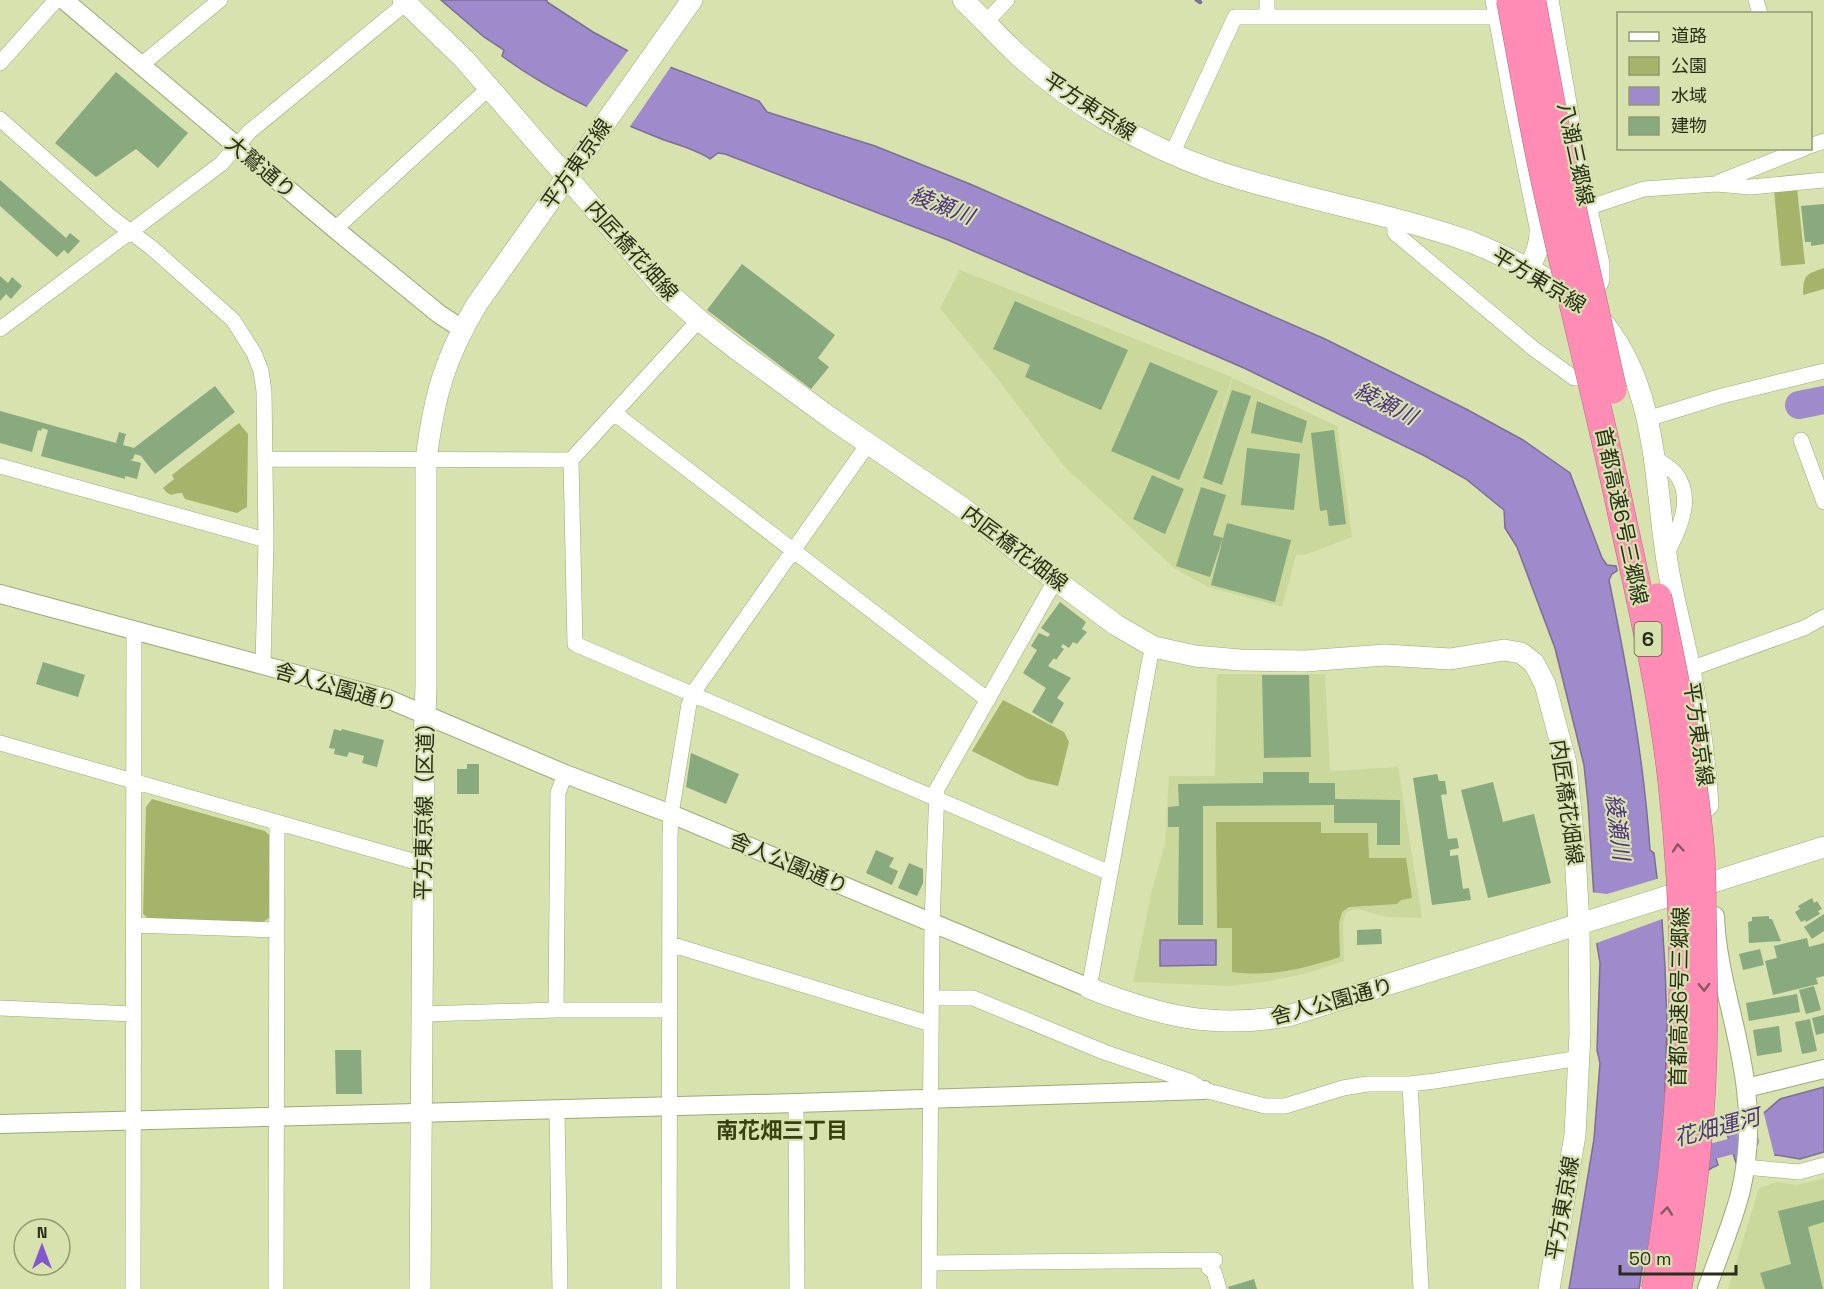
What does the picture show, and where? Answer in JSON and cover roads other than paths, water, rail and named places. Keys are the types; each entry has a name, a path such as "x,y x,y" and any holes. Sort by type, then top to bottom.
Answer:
{"highway":[{"name":"首都高速6号三郷線","path":"1532,0 1562,160 1679,696 1701,854 1705,1011 1700,1117 1678,1289"},
{"name":"首都高速6号三郷線","path":"1502,6 1607,445 1660,698 1672,782 1683,920 1683,1017 1672,1169 1665,1234 1655,1289"}],"main road":[{"name":"平方東京線","path":"462,329 494,279 692,0"},
{"name":"平方東京線","path":"963,0 1016,52 1050,81 1137,138 1214,170 1471,242 1529,269 1585,304 1605,325 1630,367 1647,419 1666,555 1690,669 1704,759 1714,881"},
{"name":"八潮三郷線","path":"1548,0 1564,97 1600,273 1599,280 1585,304"},
{"name":"内匠橋花畑線","path":"404,2 464,59 666,291 699,320 868,444 963,508 1116,625 1154,647 1195,656 1240,660 1305,661 1385,655 1450,659 1503,650 1513,651 1527,657 1539,669 1545,684 1566,763 1575,852 1586,923"},
{"path":"1502,6 1515,104 1541,238 1529,269"},
{"path":"1515,104 1564,97"},
{"path":"1524,151 1574,266 1585,304"},
{"name":"平方東京線（区道）","path":"420,1289 426,460 438,391 451,350 462,329"},
{"name":"舎人公園通り","path":"1089,988 1131,1005 1184,1018 1234,1022 1268,1019 1322,1007 1824,847"},
{"name":"平方東京線","path":"1549,1289 1575,1135 1586,923"}],"street":[{"path":"0,63 56,0"},
{"name":"大鷲通り","path":"64,0 335,229 439,314 462,329"},
{"path":"141,65 220,0"},
{"path":"986,22 1007,0"},
{"path":"1267,0 1267,17"},
{"path":"0,329 221,164 249,132 404,2"},
{"path":"1172,154 1235,17 1502,6"},
{"path":"335,229 488,89"},
{"path":"0,119 233,320 244,336 261,371 264,391 266,540 263,666"},
{"path":"1716,183 1799,150"},
{"path":"1587,208 1644,189 1716,183 1750,187 1824,180"},
{"path":"1395,219 1395,233 1533,349 1574,378 1630,367"},
{"path":"699,320 571,460 575,644 1110,873"},
{"path":"1647,419 1722,396 1824,371"},
{"path":"614,413 988,700"},
{"path":"1801,440 1824,502"},
{"path":"669,1289 671,814 693,693 868,444"},
{"path":"265,459 571,460"},
{"path":"0,466 266,540"},
{"path":"929,1289 932,923 937,789 1056,579"},
{"name":"舎人公園通り","path":"0,594 388,699 565,774 671,814 1089,988"},
{"path":"1690,669 1804,628 1824,617"},
{"path":"133,1289 134,631"},
{"path":"1089,988 1150,658 1154,647"},
{"path":"0,743 423,864"},
{"path":"556,1010 558,793 565,774"},
{"path":"276,1289 278,823"},
{"path":"1707,1289 1741,1191 1748,1107 1719,957 1714,881"},
{"path":"134,925 276,930"},
{"path":"670,944 931,1024"},
{"path":"932,998 973,998 1104,1052 1189,1081 1204,1090 1265,1106 1285,1106 1343,1088 1367,1084 1410,1084 1580,1058"},
{"path":"0,1008 133,1014"},
{"path":"422,1014 556,1010 670,1010"},
{"path":"1746,1088 1824,1069"},
{"path":"1410,1084 1421,1289"},
{"path":"0,1124 1204,1090"},
{"path":"796,1103 797,1289"},
{"path":"557,1110 560,1289"},
{"path":"1745,1164 1799,1172 1824,1165"},
{"path":"929,1263 1212,1264 1219,1289"}],"water":[{"name":"綾瀬川","path":"441,0 547,0 593,32 628,51 759,101 767,112 875,146 970,184 1325,339 1523,440 1570,473 1602,558 1607,565 1616,566 1617,571 1609,580 1634,714 1644,782 1650,850 1654,853 1662,920 1667,1024 1665,1091 1668,1102 1710,1138 1718,1165 1697,1180 1664,1222 1648,1250 1639,1289 1569,1289 1594,1139 1600,1063 1597,1050 1600,963 1588,803 1584,765 1555,648 1517,547 1505,528 1504,510 1466,479 1425,456 1244,368 948,240 725,154 718,153 710,159 595,110 556,91 502,56 504,50 484,37"},
{"path":"1160,940 1216,940 1216,965 1160,966"},
{"path":"1824,1087 1824,1152 1800,1159 1776,1155 1736,1163 1726,1131 1765,1112 1780,1099"}],"waterway":[{"path":"1799,405 1824,400"},
{"name":"花畑運河","path":"1692,1157 1751,1141"}],"district":[{"name":"南花畑三丁目","path":"782,1130"}]}
